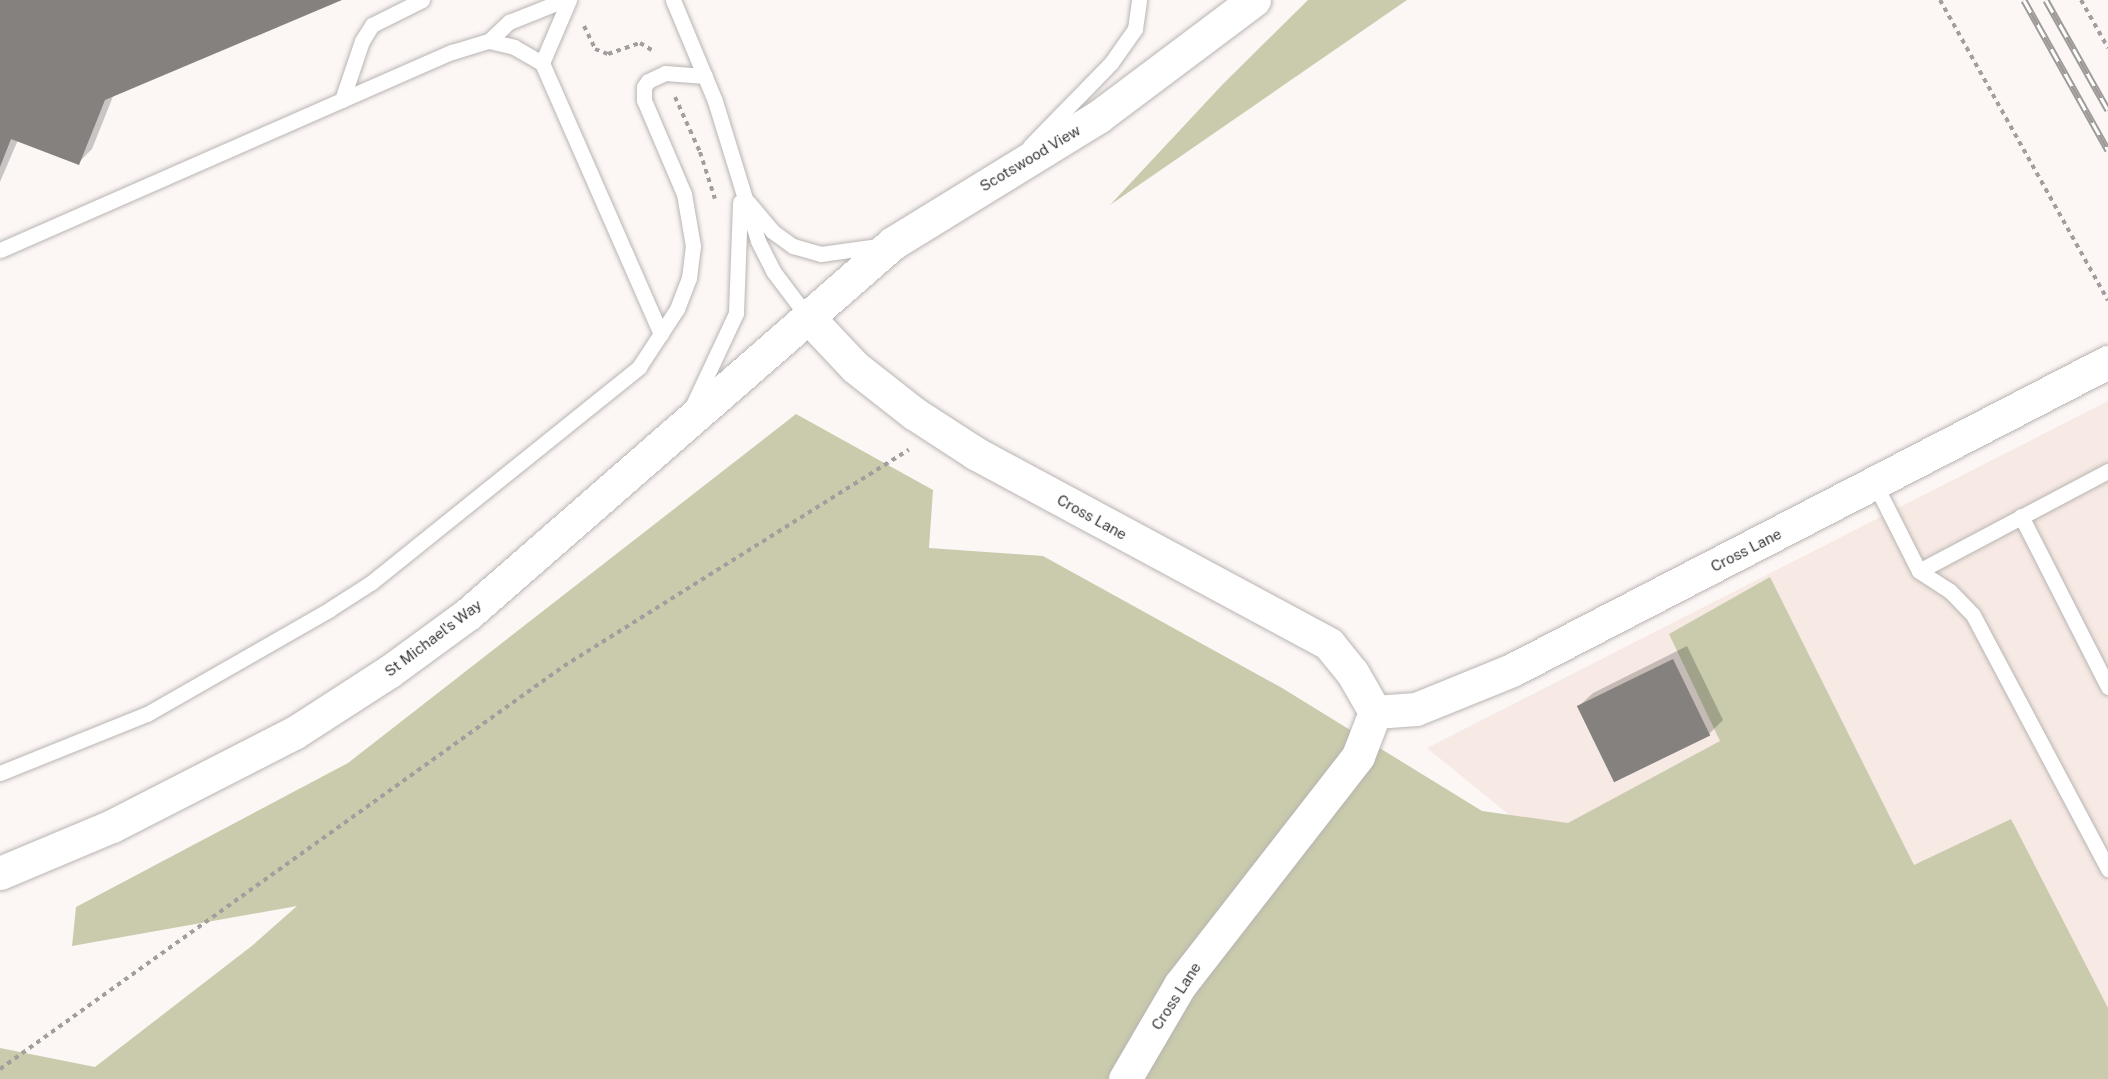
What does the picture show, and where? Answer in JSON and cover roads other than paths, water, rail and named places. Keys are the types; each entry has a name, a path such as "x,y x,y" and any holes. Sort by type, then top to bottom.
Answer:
{"street":[{"name":"Scotswood View","path":"807,316 893,243 1098,117 1254,0"},
{"name":"St Michael's Way","path":"0,873 112,826 272,744 381,677 468,614 807,316"},
{"name":"Cross Lane","path":"807,316 855,367 934,427 1131,539 1329,644 1352,672 1375,712"},
{"name":"Cross Lane","path":"1375,712 1416,709 1512,670 2108,362"},
{"name":"Cross Lane","path":"1125,1079 1180,985 1358,756 1375,712"}],"lane":[{"path":"342,100 355,71 362,41 372,25 422,0"},
{"path":"0,250 452,52 489,41 509,22 566,0"},
{"path":"542,63 566,0"},
{"path":"673,0 705,76 741,193 768,261 807,316"},
{"path":"1006,172 1111,63 1135,29 1139,0"},
{"path":"489,41 514,47 542,63 661,334"},
{"path":"0,773 147,714 217,677 365,587 639,367 661,334 689,278 693,246 684,194 642,94 648,81 665,73 705,76"},
{"path":"741,193 772,231 793,246 821,254 893,243"},
{"path":"683,427 736,313 741,193"},
{"path":"1919,571 2108,471"},
{"path":"1875,484 1919,571 1950,591 1973,615 2108,869"},
{"path":"2020,516 2108,687"}],"railway":[{"path":"2024,0 2108,150"},
{"path":"2046,0 2108,110"}]}
